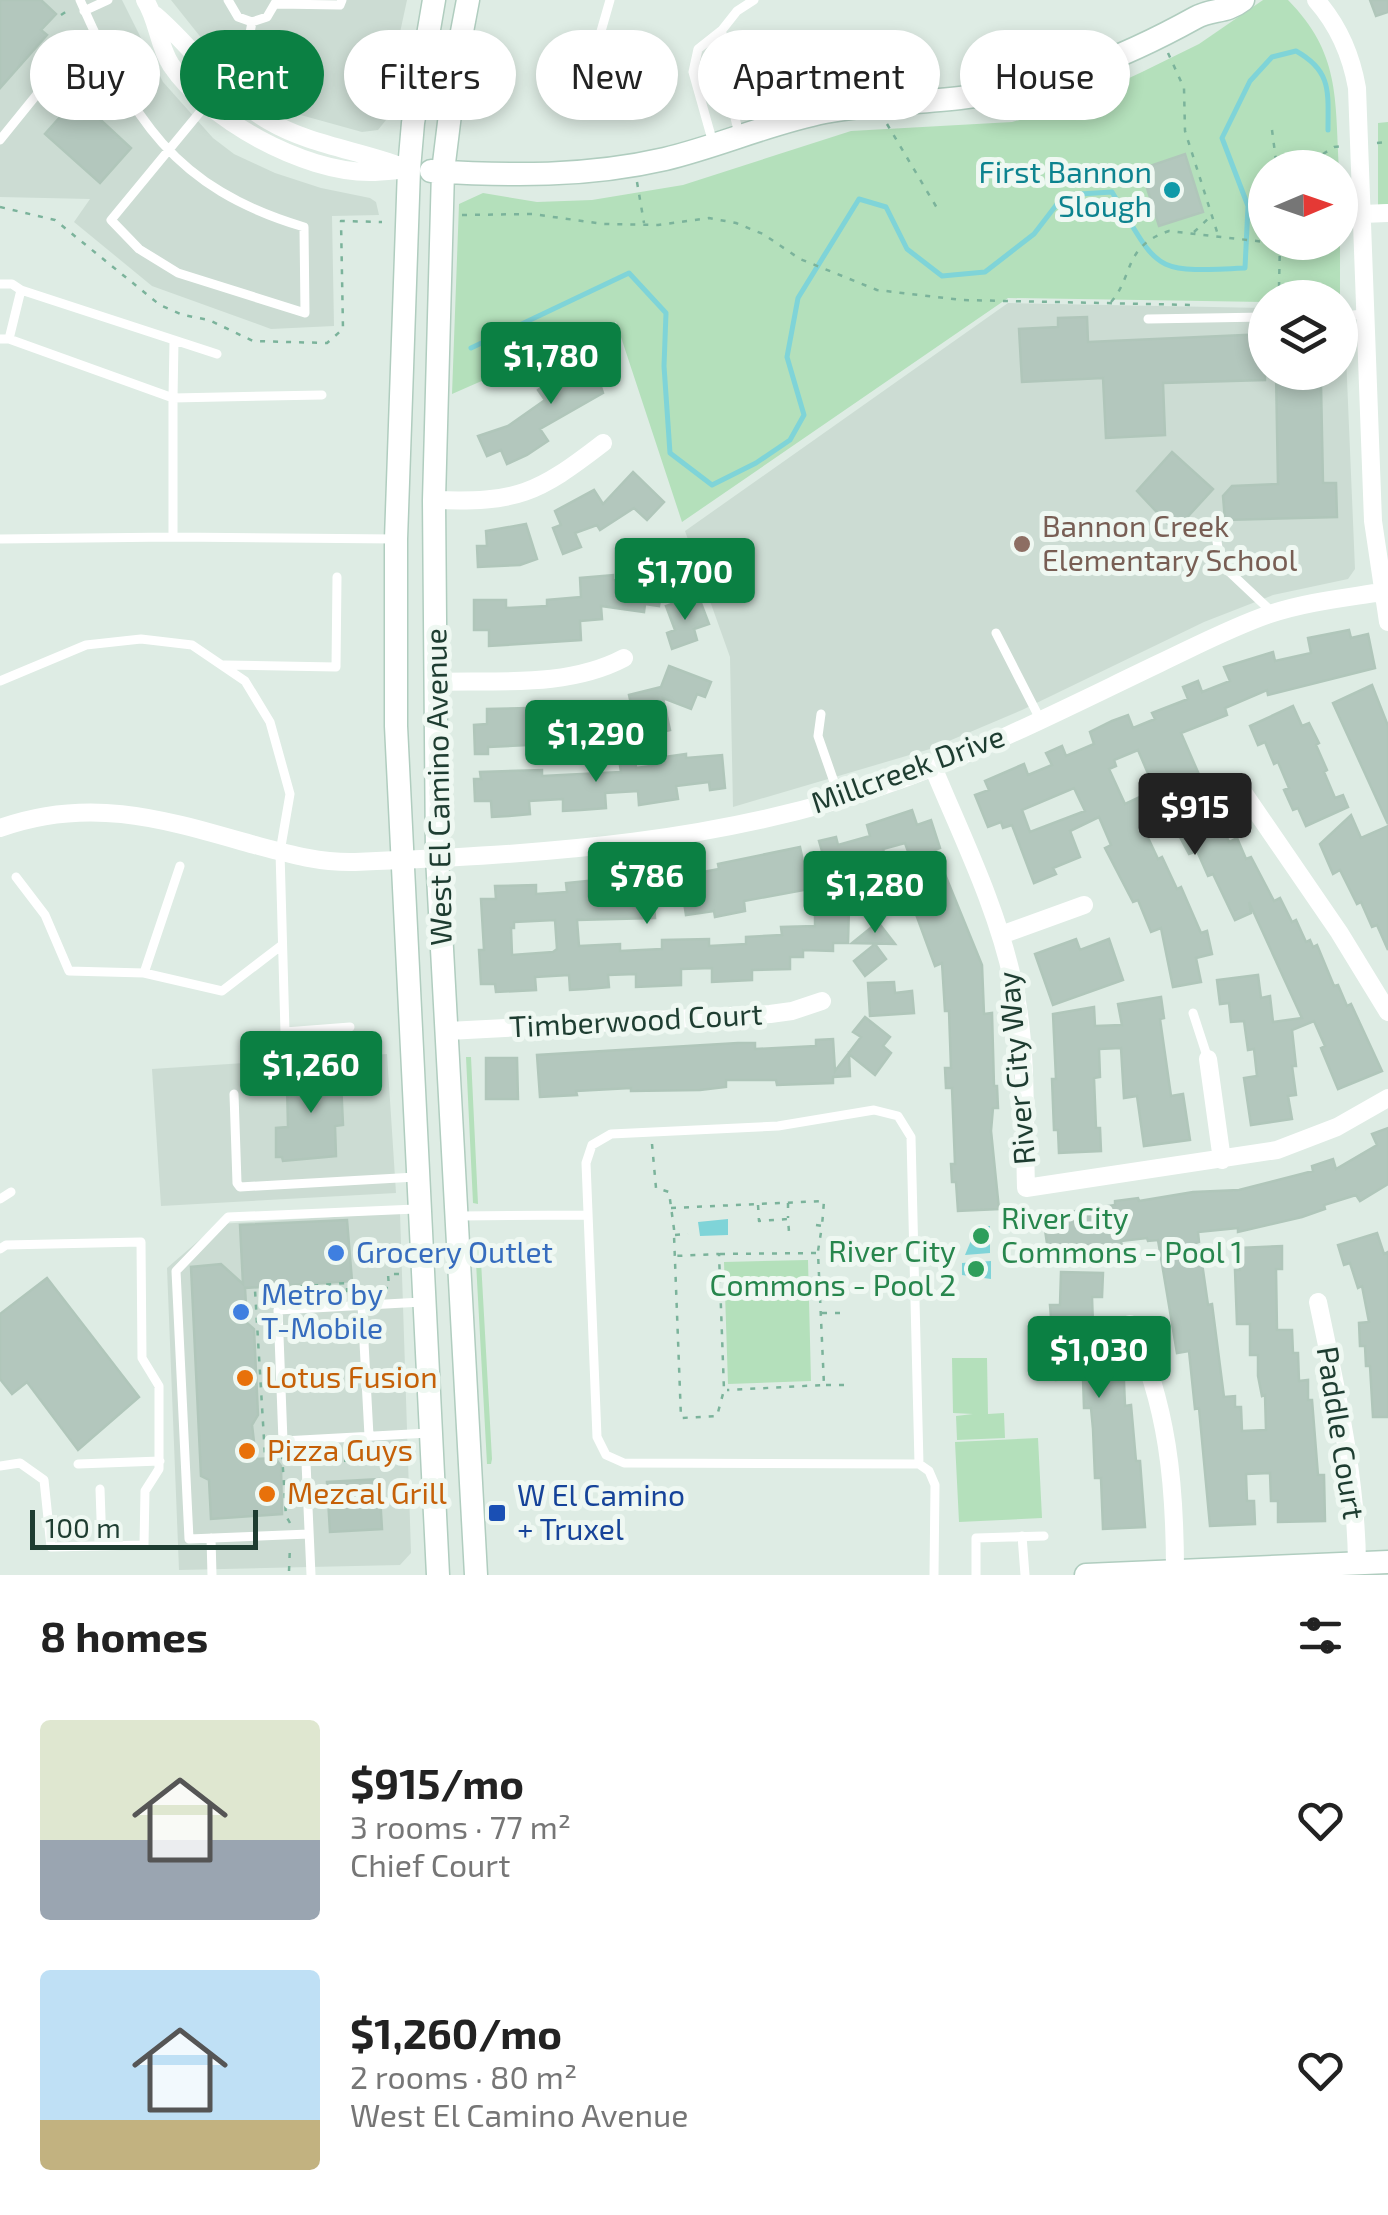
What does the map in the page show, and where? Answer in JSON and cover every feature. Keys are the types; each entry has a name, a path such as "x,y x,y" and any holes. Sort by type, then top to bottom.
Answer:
{"main road":[{"name":"West El Camino Avenue","path":"434,0 412,123 396,539 401,859 438,1575"},
{"name":"West El Camino Avenue","path":"468,0 443,172 434,500 437,858 476,1575"},
{"path":"940,100 1019,89 1093,68 1160,38 1208,6 1229,11 1243,0"},
{"path":"409,169 566,174 634,165 796,120"},
{"path":"1086,1575 1388,1562"}],"street":[{"path":"1316,0 1338,29 1354,67 1357,88 1373,520 1388,622"},
{"path":"150,7 180,38"},
{"path":"150,7 170,63 180,74"},
{"path":"231,120 314,162 368,172 409,169"},
{"path":"267,120 297,136 409,169"},
{"path":"1362,214 1388,213"},
{"path":"434,500 485,502 521,495 543,485 603,443"},
{"name":"Millcreek Drive","path":"0,828 74,812 133,814 280,852 345,862 556,852 666,839 732,827 840,799 932,767 1274,613 1381,592"},
{"path":"436,682 578,675 624,658"},
{"name":"River City Way","path":"932,767 1002,935 1014,985 1026,1188 1276,1150 1307,1140 1388,1098"},
{"path":"1243,792 1339,932 1388,1012"},
{"path":"1002,935 1084,906"},
{"name":"Timberwood Court","path":"448,1031 770,1014 822,1001"},
{"path":"1208,1059 1222,1160"},
{"name":"Paddle Court","path":"1318,1302 1348,1450 1356,1507 1357,1563"},
{"path":"1130,1324 1154,1384 1166,1432 1175,1497 1160,1573"}],"lane":[{"path":"84,11 108,0"},
{"path":"228,0 238,17 252,22 268,17 277,2 340,6 342,0"},
{"path":"601,30 610,0"},
{"path":"731,0 741,8"},
{"path":"722,30 741,8 754,0"},
{"path":"76,4 84,11 92,30"},
{"path":"250,30 252,22"},
{"path":"698,49 693,72 713,145"},
{"path":"693,72 698,72"},
{"path":"0,140 30,103"},
{"path":"145,120 168,150 200,180 236,202 304,228 305,313 178,273 139,248 111,220 168,150 193,120"},
{"path":"735,120 739,136"},
{"path":"0,284 12,284 218,354"},
{"path":"21,290 4,339 173,398 322,395"},
{"path":"1358,315 1366,314"},
{"path":"1148,319 1248,317"},
{"path":"174,341 174,537"},
{"path":"1214,525 1221,564 1274,613"},
{"path":"0,539 396,539"},
{"path":"222,666 336,667 336,577"},
{"path":"996,634 1040,720"},
{"path":"0,681 86,645 141,639 192,645 245,682 270,722 290,794 280,852 284,1032 350,1028"},
{"path":"821,714 818,736 840,799"},
{"path":"144,973 180,866"},
{"path":"16,877 45,916 68,971 144,973 222,991 282,945"},
{"path":"1193,1013 1208,1059"},
{"path":"234,1094 240,1187 416,1177"},
{"path":"919,1464 910,1137 898,1116 874,1110 778,1126 611,1134 592,1145 586,1163 587,1215 598,1437 606,1455 624,1463 919,1464 935,1485 934,1575"},
{"path":"0,1199 11,1192"},
{"path":"309,1534 189,1539 176,1271 228,1217 418,1209"},
{"path":"458,1216 587,1215"},
{"path":"0,1250 6,1245 140,1242 142,1358 159,1386 160,1461 146,1490 144,1545 51,1547 44,1480 20,1463 0,1466"},
{"path":"422,1302 278,1310 284,1441 429,1434"},
{"path":"362,1305 369,1436"},
{"path":"306,1440 311,1575"},
{"path":"78,1464 160,1461"},
{"path":"100,1489 102,1546"},
{"path":"1022,1536 1025,1575"},
{"path":"976,1575 976,1538 1044,1536"},
{"path":"212,1538 212,1575"}],"path":[{"path":"62,15 76,4"},
{"path":"1160,38 1184,88 1186,132 1218,238"},
{"path":"885,120 936,208"},
{"path":"1272,130 1274,150"},
{"path":"634,165 644,225"},
{"path":"462,215 532,214 644,225 709,218 736,222 809,262 877,290 962,300 1200,305"},
{"path":"1192,234 1212,216"},
{"path":"342,259 340,221 382,222"},
{"path":"1111,302 1138,252 1169,231 1248,242"},
{"path":"651,1133 656,1188 669,1192 674,1235 680,1418 717,1416 724,1390 719,1254"},
{"path":"670,1208 824,1201 818,1253 824,1384"},
{"path":"788,1202 789,1232"},
{"path":"758,1204 759,1221 788,1220"},
{"path":"816,1225 822,1226"},
{"path":"674,1235 688,1234"},
{"path":"674,1256 818,1253"},
{"path":"820,1313 848,1312"},
{"path":"724,1390 846,1385"},
{"path":"283,1465 377,1459"}],"shaded area":[{"path":"0,0 122,0 137,30 30,30 30,120 160,120 160,76 180,101 180,120 197,120 234,154 275,173 370,198 376,202 379,215 332,216 334,326 271,329 152,286 74,222 90,199 0,197"},
{"path":"171,0 407,0 401,30 344,30 344,120 386,120 378,130 362,132 319,120 324,120 324,30 195,30"},
{"name":"Bannon Creek Elementary School","path":"1008,303 1248,308 1248,390 1347,390 1355,569 1348,579 1273,595 1204,622 1022,710 930,749 733,807 730,657 685,531"},
{"path":"387,1054 396,1193 161,1206 152,1069"},
{"path":"400,1213 411,1553 400,1565 179,1570 167,1268 218,1224"}],"green space":[{"path":"1263,0 1288,0 1317,39 1332,77 1338,150 1248,150 1248,260 1340,260 1340,280 1248,280 1248,302 1008,298 682,522 616,322 452,394 459,204 483,193 537,202 592,200 683,185 851,131 1019,120 1130,120 1130,78 1199,44"},
{"path":"1388,122 1388,204 1378,205 1378,123"},
{"path":"466,1057 471,1057 478,1204 473,1203"},
{"path":"480,1243 491,1464 487,1464 475,1244"},
{"path":"808,1260 811,1381 728,1384 724,1262"},
{"path":"952,1358 987,1358 988,1414 1004,1413 1005,1438 957,1440 956,1416 973,1414 953,1413"},
{"path":"1038,1438 1042,1518 959,1522 955,1442"}],"water":[{"path":"728,1219 728,1235 700,1236 698,1222"},
{"name":"River City Commons - Pool 1","path":"977,1226 990,1226 990,1253 965,1255"},
{"name":"River City Commons - Pool 2","path":"991,1261 991,1279 962,1275 962,1263"}],"building":[{"path":"0,0 41,0 56,14 41,30 30,30 30,54 0,88"},
{"path":"1370,0 1388,0 1388,12 1376,16"},
{"path":"57,120 101,120 131,148 100,183 45,134"},
{"name":"First Bannon Slough","path":"1185,154 1203,212 1159,226 1141,169"},
{"path":"1087,317 1088,342 1248,335 1248,380 1163,383 1165,435 1106,438 1103,378 1022,382 1019,329 1058,327 1058,318"},
{"path":"600,346 612,379 600,384 603,393 540,429 548,441 527,455 507,464 501,450 487,456 478,436 508,426 545,400 538,390 575,364 572,356"},
{"path":"1276,390 1321,390 1323,483 1336,483 1337,517 1225,520 1223,496 1232,486 1278,484"},
{"path":"1172,452 1213,489 1181,524 1168,524 1137,491"},
{"path":"633,472 664,502 647,520 634,508 600,530 597,525 575,533 581,547 563,554 553,528 561,525 555,511 594,490 603,504"},
{"path":"526,524 537,559 520,565 478,567 477,546 487,546 486,531"},
{"path":"643,570 664,573 659,606 645,604 644,612 601,606 602,619 580,621 581,640 489,646 489,630 474,630 474,600 506,600 506,608 547,606 547,600 581,597 580,578 613,575 613,580 640,585"},
{"path":"683,600 686,608 701,603 709,624 694,629 697,640 672,649 667,633 675,630 666,606"},
{"path":"1349,630 1351,638 1368,634 1375,668 1268,695 1267,690 1225,708 1227,715 1181,733 1213,817 1217,815 1229,842 1237,838 1246,859 1251,857 1274,901 1280,898 1306,942 1317,945 1334,986 1338,985 1347,1006 1351,1004 1382,1071 1338,1089 1314,1021 1292,1030 1296,1095 1288,1096 1292,1119 1251,1125 1244,1078 1257,1076 1254,1049 1248,1050 1244,1021 1231,1022 1229,1003 1220,1004 1217,980 1258,975 1261,998 1270,996 1273,1022 1302,1018 1249,902 1251,913 1235,920 1213,874 1208,876 1197,851 1189,854 1167,813 1142,825 1158,859 1162,857 1177,889 1181,887 1201,933 1207,931 1212,954 1196,958 1201,982 1173,987 1161,928 1151,932 1138,900 1133,902 1105,848 1111,845 1099,817 1070,831 1080,857 1053,868 1056,874 1034,883 1012,825 1003,828 1001,822 988,827 975,795 989,790 985,781 1024,764 1028,775 1052,765 1046,753 1062,746 1066,756 1094,744 1090,732 1112,721 1128,715 1133,728 1155,719 1152,713 1188,699 1183,687 1198,681 1202,692 1230,681 1224,667 1273,652 1275,661 1311,653 1308,638","holes":["1138,750 1155,790 1125,804 1109,769 1116,766 1114,760","1074,788 1085,811 1030,832 1022,810"]},
{"path":"669,666 711,682 705,697 697,694 691,709 663,698 670,730 649,735 647,727 621,734 622,744 548,750 548,744 488,747 488,754 475,754 474,725 487,724 487,709 528,708 529,721 561,720 560,707 602,702 604,715 633,713 629,695 661,687"},
{"path":"1372,685 1388,726 1388,824 1333,703"},
{"path":"1293,706 1302,726 1309,723 1319,743 1316,745 1335,798 1343,795 1348,807 1306,826 1284,790 1289,788 1278,762 1274,764 1265,742 1258,745 1250,726"},
{"path":"686,754 686,758 722,755 725,788 710,790 709,782 676,786 678,799 639,805 638,791 605,793 606,808 581,810 563,811 563,799 529,801 530,814 492,817 491,801 475,801 474,779 481,779 480,772 542,770 542,776 621,772 619,759 635,757 636,768 665,764 664,757"},
{"path":"912,810 917,825 931,820 940,848 935,850 982,965 984,1014 992,1013 998,1108 993,1108 991,1131 999,1209 958,1211 951,1164 955,1164 952,1088 946,1088 945,1068 951,1068 949,1011 945,1011 942,963 935,966 902,876 915,871 905,843 883,849 888,866 831,882 819,841 836,837 838,845 870,836 867,825"},
{"path":"1351,815 1361,838 1388,826 1388,950 1377,925 1372,927 1340,870 1333,874 1320,844"},
{"path":"800,847 809,889 744,901 745,911 715,917 714,911 686,915 684,902 654,904 655,918 577,920 579,946 620,944 620,951 662,949 662,940 709,939 709,946 746,944 746,937 782,935 781,927 815,926 815,907 849,908 848,943 833,943 833,951 803,950 803,957 790,957 790,969 752,970 752,980 712,982 712,968 681,969 681,985 636,987 636,974 608,975 609,987 587,989 570,990 569,975 535,977 536,990 496,992 495,984 481,984 481,899 496,899 495,886 536,885 536,894 567,892 566,883 686,871 687,875 719,869 718,864","holes":["555,920 557,949 512,955 514,922"]},
{"path":"878,922 895,944 852,943"},
{"path":"1076,939 1080,950 1109,939 1123,980 1053,1005 1035,954"},
{"path":"875,944 886,959 865,976 854,961"},
{"path":"894,982 895,993 912,991 914,1013 870,1016 868,983"},
{"path":"1161,997 1164,1018 1160,1019 1171,1096 1183,1094 1190,1140 1144,1146 1137,1096 1124,1098 1121,1048 1099,1049 1100,1077 1094,1078 1101,1151 1059,1153 1058,1130 1054,1130 1053,1014 1094,1007 1095,1026 1122,1025 1118,1004"},
{"path":"865,1017 890,1037 883,1046 891,1053 875,1075 849,1054 850,1076 833,1077 833,1083 777,1085 776,1080 726,1080 726,1087 700,1090 631,1088 540,1097 537,1055 738,1043 755,1043 755,1049 816,1046 816,1040 833,1039 835,1071 861,1037 853,1032"},
{"path":"486,1058 517,1058 518,1099 486,1099"},
{"path":"334,1068 335,1082 341,1082 343,1125 335,1126 336,1156 283,1161 276,1157 276,1128 288,1127 290,1071"},
{"path":"1388,1128 1388,1184 1360,1201 1356,1195 1302,1217 1238,1232 1238,1228 1198,1232 1199,1242 1193,1244 1193,1250 1200,1249 1208,1305 1212,1304 1224,1397 1235,1396 1235,1407 1241,1407 1242,1431 1266,1430 1258,1355 1250,1355 1250,1324 1237,1324 1235,1270 1240,1270 1239,1248 1282,1246 1282,1269 1276,1269 1277,1330 1292,1330 1299,1381 1308,1380 1308,1400 1312,1400 1318,1475 1324,1475 1325,1521 1278,1522 1278,1501 1271,1501 1270,1473 1246,1474 1247,1501 1254,1501 1255,1524 1210,1526 1199,1408 1195,1409 1189,1351 1177,1353 1158,1240 1121,1241 1122,1246 1049,1257 1043,1216 1115,1205 1115,1201 1239,1190 1313,1171 1312,1166 1333,1159 1336,1169 1377,1145 1372,1134"},
{"path":"347,1220 352,1281 245,1288 247,1323 254,1329 258,1415 252,1425 256,1459 275,1458 281,1466 282,1514 211,1519 209,1480 201,1476 191,1267 221,1264 243,1284 240,1225"},
{"path":"1377,1233 1384,1254 1388,1252 1388,1417 1373,1417 1370,1366 1366,1366 1365,1346 1360,1346 1359,1323 1369,1322 1362,1286 1358,1288 1350,1263 1344,1265 1338,1245"},
{"path":"1061,1272 1103,1273 1102,1297 1092,1297 1094,1354 1101,1354 1103,1382 1124,1382 1125,1406 1131,1405 1145,1527 1103,1529 1101,1478 1095,1478 1091,1408 1084,1408 1083,1378 1056,1380 1050,1305 1060,1305"},
{"path":"47,1278 139,1397 78,1450 27,1382 12,1394 0,1379 0,1314"},
{"path":"379,1479 382,1529 330,1532 327,1482"}],"waterway":[{"path":"471,348 629,273 666,313 664,366 670,453 712,485 790,440 804,415 787,357 798,298 859,199 886,207 907,249 942,276 985,272 1034,234 1064,195 1112,192 1140,238 1161,262 1191,269 1245,268 1248,206 1222,138 1250,81 1272,57 1296,51 1322,75 1328,130"}],"place":[{"name":"First Bannon Slough","path":"1172,190"},
{"name":"Bannon Creek Elementary School","path":"1022,544"},
{"name":"River City Commons - Pool 1","path":"981,1236"},
{"name":"Grocery Outlet","path":"336,1253"},
{"name":"River City Commons - Pool 2","path":"976,1269"},
{"name":"Metro by T-Mobile","path":"241,1312"},
{"name":"Lotus Fusion","path":"245,1378"},
{"name":"Pizza Guys","path":"247,1451"},
{"name":"Mezcal Grill","path":"267,1494"},
{"name":"W El Camino + Truxel","path":"497,1513"}]}
